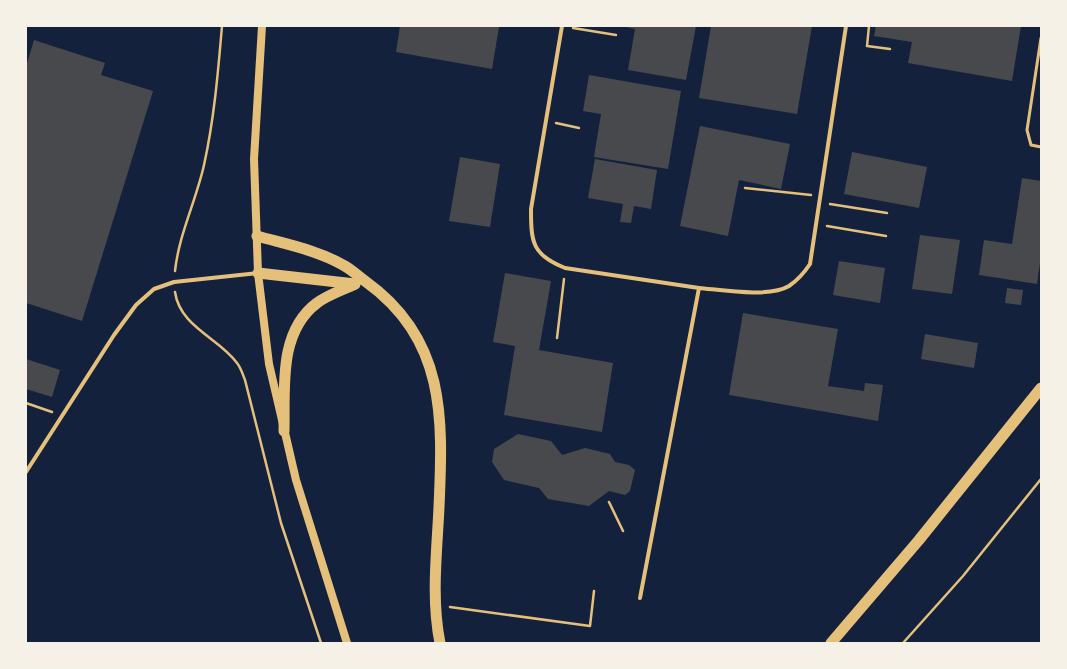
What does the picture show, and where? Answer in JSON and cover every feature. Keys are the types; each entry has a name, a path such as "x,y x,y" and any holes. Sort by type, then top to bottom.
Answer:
{"highway":[{"path":"257,236 301,248 343,265 375,288 405,318 419,340 434,380 439,411 440,457 435,572 437,628 440,643"},
{"path":"258,273 355,284 375,288"},
{"path":"284,431 285,363 293,332 304,316 317,303 355,284"},
{"path":"831,643 919,540 1041,388"}],"main road":[{"path":"262,26 254,159 258,273 269,364 296,480 347,643"}],"street":[{"path":"562,26 531,209 531,234 538,250 548,261 565,268 699,288 772,292 788,287 800,278 810,264 846,26"},
{"path":"26,472 64,416 114,335 136,305 154,289 174,282 258,273"},
{"path":"640,598 699,288"}],"lane":[{"path":"1041,38 1027,130 1031,145 1041,147"}],"path":[{"path":"222,26 215,99 204,166 177,251 174,282 177,304 190,321 237,363 245,380 281,523 321,643"},
{"path":"869,26 867,46 890,50"},
{"path":"571,27 616,35"},
{"path":"547,121 579,128"},
{"path":"746,188 821,196"},
{"path":"820,203 887,213"},
{"path":"816,224 886,236"},
{"path":"557,338 565,268"},
{"path":"26,403 64,416"},
{"path":"903,643 963,576 1041,479"},
{"path":"609,502 623,531"},
{"path":"436,605 590,626 594,591"}],"building":[{"path":"400,26 499,27 492,69 396,52"},
{"path":"622,26 696,26 686,80 628,70 635,29"},
{"path":"711,26 812,26 797,114 699,98"},
{"path":"876,26 1021,26 1012,81 908,63 912,42 874,36"},
{"path":"34,40 105,63 101,75 153,91 82,321 26,303 26,67"},
{"path":"589,75 681,91 668,169 594,157 601,114 583,111"},
{"path":"700,126 790,144 781,189 739,180 728,236 680,226"},
{"path":"852,152 927,167 919,208 844,194"},
{"path":"460,157 500,164 490,227 449,221"},
{"path":"595,159 657,170 651,209 634,206 631,223 620,222 623,204 588,198"},
{"path":"1022,178 1041,181 1041,256 1037,284 979,275 984,240 1012,244"},
{"path":"920,235 960,240 952,294 912,289"},
{"path":"839,261 885,268 880,303 833,295"},
{"path":"505,273 551,281 539,350 613,363 602,432 504,415 515,346 493,342"},
{"path":"1007,288 1023,290 1021,305 1005,303"},
{"path":"743,313 838,329 828,386 864,391 865,383 883,385 878,421 729,395"},
{"path":"925,334 978,343 974,368 921,359"},
{"path":"26,359 60,370 52,397 26,389"},
{"path":"518,434 551,441 562,455 585,448 610,454 615,462 629,465 635,470 630,491 625,495 609,491 589,506 548,499 539,488 504,480 492,462 494,449"}]}
